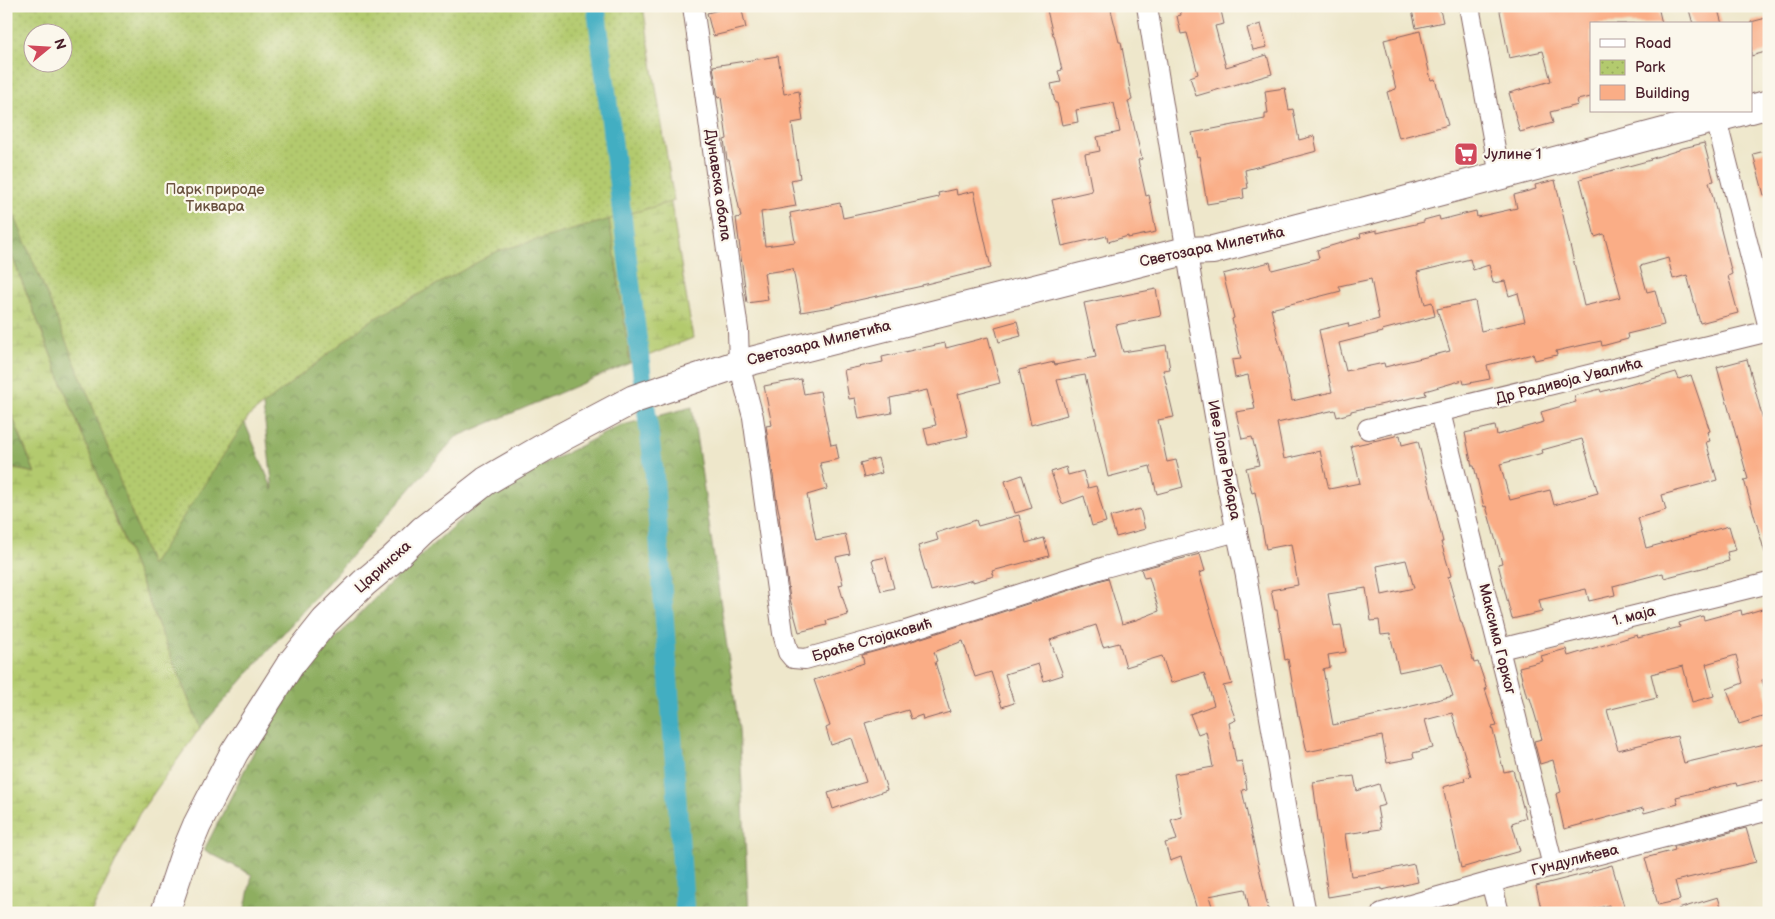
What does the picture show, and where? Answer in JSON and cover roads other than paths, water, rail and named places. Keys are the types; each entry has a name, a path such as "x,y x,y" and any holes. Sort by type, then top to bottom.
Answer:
{"main road":[{"path":"1752,109 1769,104"},
{"name":"Светозара Милетића","path":"739,364 1186,251 1213,250 1740,112"},
{"name":"Царинска","path":"165,913 190,840 234,753 290,665 325,621 364,583 394,559 423,530 486,482 564,436 634,400 739,364"}],"street":[{"name":"Дунавска обала","path":"693,6 738,330 739,364"},
{"name":"Иве Лоле Рибара","path":"1147,6 1186,251 1306,913"},
{"path":"1469,6 1500,176"},
{"path":"1716,119 1769,330"},
{"name":"Др Радивоја Увалића","path":"1368,429 1769,330"},
{"name":"Браће Стојаковић","path":"739,364 753,417 783,633 788,652 793,658 805,659 906,631 1105,568 1237,531"},
{"name":"Максима Горког","path":"1440,412 1554,866"},
{"name":"1. маја","path":"1500,649 1769,583"},
{"name":"Гундулићева","path":"1382,913 1491,882 1769,810"},
{"path":"1491,882 1499,913"}],"waterway":[{"path":"596,6 654,471 685,913"}],"place":[{"name":"Јулине 1","path":"1466,154"}],"park label":[{"name":"Парк природе Тиквара","path":"215,198"}]}
